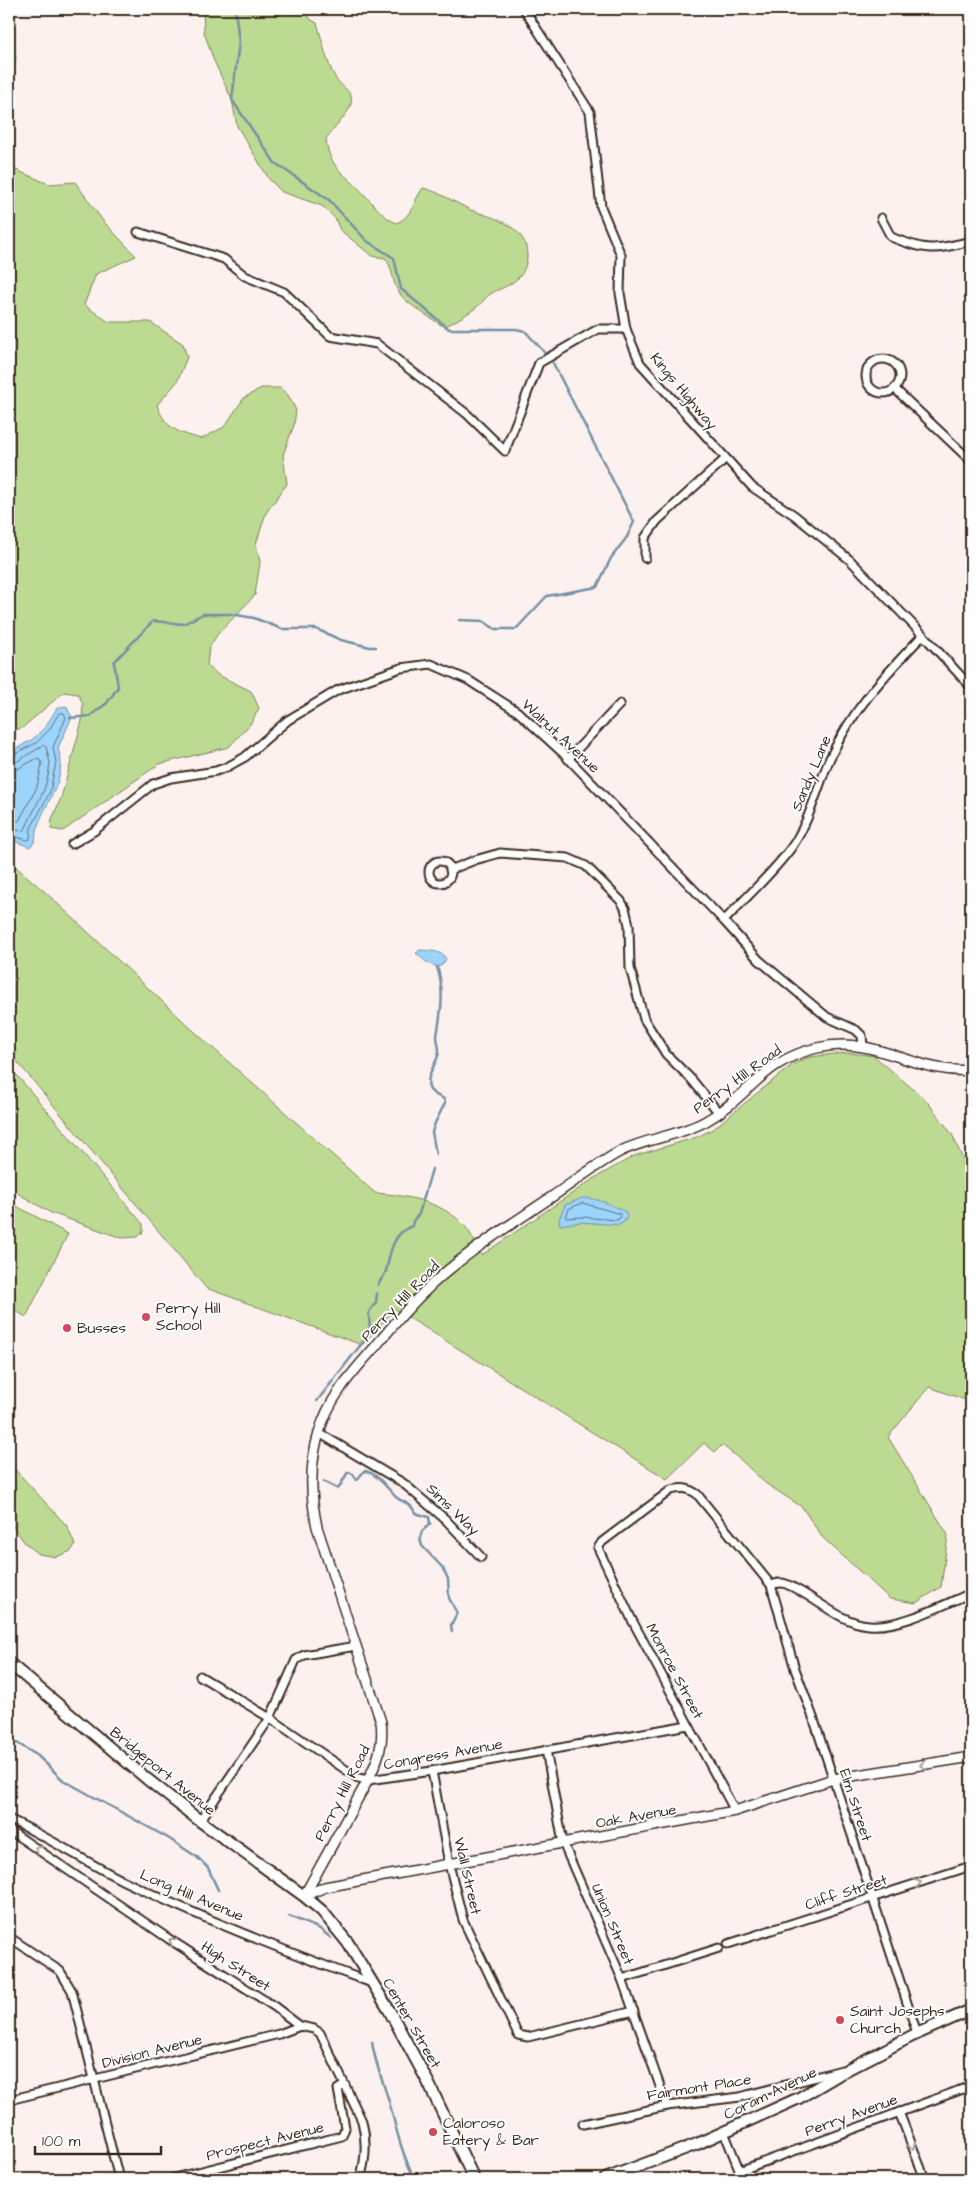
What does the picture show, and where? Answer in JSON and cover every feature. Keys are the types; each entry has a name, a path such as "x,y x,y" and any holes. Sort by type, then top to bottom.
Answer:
{"main road":[{"name":"Bridgeport Avenue","path":"9,1663 200,1821 304,1896"},
{"name":"Center Street","path":"304,1896 342,1934 372,1983 406,2040 474,2179"},
{"name":"Coram Avenue","path":"605,2179 724,2132 800,2098 848,2069 917,2033 971,2010"}],"street":[{"name":"Kings Highway","path":"524,9 590,112 601,207 621,255 620,294 626,328 640,362 752,487 836,548 923,635 971,688"},
{"path":"881,218 891,237 915,246 935,250 971,241"},
{"path":"138,232 224,259 245,276 284,292 330,336 377,344 467,414 505,451 539,362 598,329 626,328"},
{"path":"878,359 886,359 896,364 900,375 899,382 894,389 883,393 876,392 870,388 865,377 871,362 878,359"},
{"path":"894,389 971,461"},
{"path":"645,558 645,538 657,521 725,459"},
{"name":"Sandy Lane","path":"724,920 791,848 809,815 830,759 850,720 872,689 923,635"},
{"name":"Walnut Avenue","path":"72,844 110,819 153,784 171,778 216,771 227,767 245,756 288,720 338,690 401,668 431,664 468,680 518,712 568,759 724,920 758,960 804,1000 827,1017 859,1032 863,1045"},
{"path":"568,759 620,704"},
{"path":"450,870 500,853 568,858 586,866 621,901 625,908 629,924 630,968 644,1018 666,1054 692,1080 719,1113"},
{"name":"Perry Hill Road","path":"304,1896 368,1780 381,1750 381,1722 322,1544 313,1509 311,1475 319,1433 333,1400 348,1378 410,1306 450,1268 608,1158 632,1146 692,1128 719,1113 764,1072 790,1057 828,1046 863,1045 928,1066 954,1070 971,1070"},
{"name":"Sims Way","path":"319,1433 403,1483 445,1519 481,1557"},
{"name":"Monroe Street","path":"735,1811 688,1725 599,1554 598,1548 602,1542 671,1490 680,1487 690,1489 698,1494 772,1585"},
{"path":"772,1585 785,1584 850,1621 870,1625 889,1624 920,1615 971,1593"},
{"name":"Elm Street","path":"772,1585 795,1669 917,2033"},
{"path":"200,1821 270,1718 296,1660 304,1655 356,1646"},
{"name":"Congress Avenue","path":"200,1676 270,1718 358,1778 368,1780 432,1772 688,1725"},
{"name":"Union Street","path":"546,1750 563,1843 622,1979 667,2106"},
{"name":"Oak Avenue","path":"304,1896 325,1887 735,1811 833,1779 971,1757"},
{"name":"Wall Street","path":"432,1772 449,1864 463,1920 518,2035 528,2037 634,2011"},
{"name":"Long Hill Avenue","path":"9,1819 120,1879 161,1898 308,1959 372,1983"},
{"name":"High Street","path":"9,1830 169,1939 275,2007 300,2026 314,2029 320,2033 362,2121 366,2136 364,2167 360,2179"},
{"name":"Cliff Street","path":"728,1944 971,1866"},
{"path":"9,1937 65,1976 75,1999 93,2080 119,2179"},
{"path":"622,1979 719,1948"},
{"name":"Division Avenue","path":"9,2100 279,2034 300,2026"},
{"name":"Fairmont Place","path":"583,2124 667,2106 740,2097 813,2076 848,2069"},
{"name":"Prospect Avenue","path":"170,2179 342,2136 345,2128 338,2089 345,2085"},
{"name":"Perry Avenue","path":"739,2171 971,2086"},
{"path":"899,2112 925,2179"},
{"path":"724,2132 743,2179"}],"green space":[{"path":"203,9 305,9 310,19 317,23 327,59 336,79 351,96 350,108 326,139 331,157 339,170 383,214 396,223 406,217 423,188 508,225 522,238 526,247 526,263 520,276 512,283 490,294 471,311 446,326 441,325 408,302 397,290 390,266 385,258 372,256 340,230 335,218 322,206 282,192 269,179 237,126 232,100 214,61 204,32"},
{"path":"9,167 49,184 75,182 103,221 136,256 96,274 84,305 109,322 150,322 183,344 187,357 177,382 157,405 164,420 169,425 179,432 201,439 224,427 244,398 261,388 280,388 288,395 296,410 294,425 283,455 287,484 266,513 256,544 260,562 255,595 217,635 209,648 207,665 218,675 251,691 259,708 251,723 229,747 159,764 63,831 51,829 52,819 61,798 82,721 83,704 78,694 64,692 22,728 9,732"},
{"path":"9,861 44,891 195,1032 375,1193 421,1200 442,1209 464,1225 482,1255 593,1179 634,1156 697,1137 713,1129 793,1064 810,1057 834,1054 850,1053 874,1056 926,1100 952,1134 971,1178 971,1402 929,1387 888,1437 948,1535 941,1587 916,1603 890,1599 822,1537 802,1507 765,1483 722,1445 715,1452 704,1443 667,1479 395,1309 362,1345 206,1288 9,1052"},
{"path":"9,1066 143,1224 143,1232 138,1237 122,1238 51,1213 9,1188"},
{"path":"9,1202 68,1234 26,1317 9,1307"},
{"path":"9,1463 67,1526 75,1545 71,1551 56,1557 39,1554 25,1543 9,1521"}],"water":[{"path":"9,50 14,53 16,58 9,74"},
{"path":"9,74 15,93 13,100 9,101"},
{"path":"66,706 72,717 58,748 61,761 60,774 53,794 39,821 35,841 30,847 9,839 9,753 33,739 45,727 57,708"},
{"path":"420,950 438,952 446,959 442,965 437,967 425,961 416,953"},
{"path":"582,1198 598,1200 610,1205 626,1212 627,1217 619,1225 581,1222 560,1225 559,1219 565,1205"}],"waterway":[{"path":"235,9 239,42 232,100 275,163 329,200 367,241 394,258 401,289 449,329 516,329 525,331 545,353"},
{"path":"459,620 483,621 495,629 516,629 547,596 597,587 611,558 627,537 634,522 553,363"},
{"path":"70,718 90,716 107,703 118,687 114,662 153,621 183,624 203,614 231,614 254,618 282,629 316,629 341,640 376,647"},
{"path":"436,1154 432,1132 445,1103 444,1099 430,1090 428,1083 439,1051 437,1036 442,993 437,967"},
{"path":"378,1285 386,1271 396,1239 405,1229 412,1226 413,1221 419,1214 432,1169"},
{"path":"317,1401 370,1333 369,1312 376,1302 377,1293"},
{"path":"324,1482 338,1489 348,1472 353,1474 357,1480 364,1471 369,1472 378,1478 397,1498 410,1505 415,1513 429,1517 430,1524 422,1531 420,1538 422,1546 443,1568 448,1579 449,1598 457,1613 451,1625 452,1632"},
{"path":"9,1738 38,1756 63,1780 168,1838 197,1857 208,1868 218,1890"},
{"path":"289,1916 320,1929 331,1938"},
{"path":"372,2042 377,2066 400,2143 415,2179"}],"place":[{"name":"Perry Hill School","path":"146,1317"},
{"name":"Busses","path":"67,1328"},
{"name":"Saint Josephs Church","path":"840,2020"},
{"name":"Caloroso Eatery & Bar","path":"433,2132"}]}
